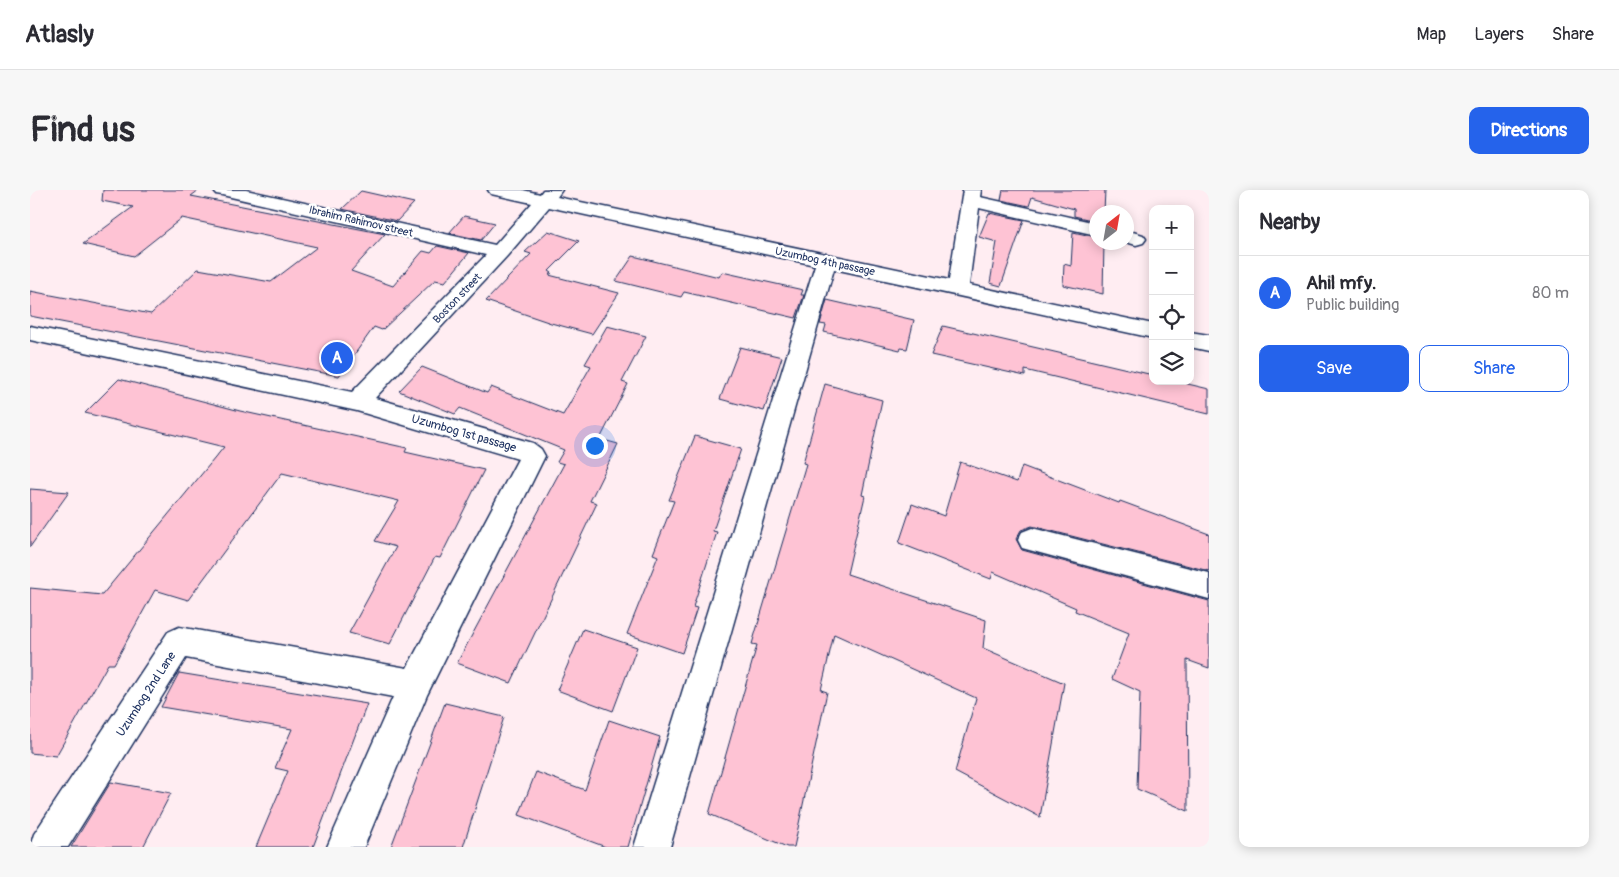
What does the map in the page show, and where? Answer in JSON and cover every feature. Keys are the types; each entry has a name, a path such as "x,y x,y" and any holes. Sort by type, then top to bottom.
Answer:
{"street":[{"name":"Ibrahim Rahimov street","path":"222,190 500,252"},
{"name":"Uzumbog 4th passage","path":"497,190 549,195 826,262 958,288 1149,330"},
{"name":"Boston street","path":"357,402 500,252 549,195"},
{"path":"958,288 971,195 1089,227"},
{"path":"652,847 826,262"},
{"name":"Uzumbog 1st passage","path":"30,333 357,402 524,450 532,456 415,685 345,847"},
{"path":"1194,340 1209,343"},
{"path":"1032,540 1209,586"},
{"name":"Uzumbog 2nd Lane","path":"47,847 179,642 415,685"}],"building":[{"path":"103,190 199,190 191,196 385,234 351,271 393,286 423,251 431,253 437,246 469,253 445,282 435,280 382,330 374,327 339,376 30,316 30,291 151,314 198,269 271,282 317,247 182,218 134,256 83,244 133,207 102,201"},
{"path":"1003,190 1105,190 1104,205 1089,205 1089,219 1074,216 1074,209 1032,197 1029,206 1001,200"},
{"path":"361,191 414,203 397,221 342,209"},
{"path":"989,213 1024,220 1001,286 990,283 997,242 979,237"},
{"path":"464,216 495,223 481,240 449,233"},
{"path":"548,231 579,241 549,271 552,273 549,275 619,293 592,334 551,323 486,301 531,254 525,252"},
{"path":"1073,232 1089,235 1089,250 1104,250 1103,294 1063,285 1064,264 1071,266"},
{"path":"633,256 719,277 722,272 803,290 801,295 804,295 796,318 684,292 681,297 616,281"},
{"path":"827,300 914,320 907,349 901,348 900,350 824,332 826,325 820,324"},
{"path":"607,326 646,336 622,382 628,384 600,439 618,444 590,501 597,503 511,683 457,663 564,464 557,462 564,450 460,408 455,414 399,391 422,367 487,393 491,387 563,415 591,366 585,364"},
{"path":"943,326 1149,374 1149,385 1192,385 1209,389 1209,414 1025,370 1025,376 931,355"},
{"path":"740,347 782,357 764,411 720,399"},
{"path":"119,379 240,411 407,448 405,452 484,470 440,558 435,557 390,644 349,633 396,547 375,541 399,501 282,473 188,600 155,590 114,664 108,664 56,756 30,753 30,588 102,595 224,447 85,413"},
{"path":"825,384 882,400 862,495 865,496 847,574 986,620 983,648 1064,683 1040,817 955,772 976,698 834,634 821,690 827,692 794,847 787,847 709,814 757,645 752,644 806,464 803,463"},
{"path":"695,436 741,449 713,531 717,532 693,607 697,608 682,653 627,634 658,556 653,554 674,501 669,500"},
{"path":"960,462 1017,482 1022,466 1119,503 1120,501 1209,534 1209,571 1032,526 1021,530 1016,539 1022,550 1209,601 1209,668 1187,660 1188,811 1137,789 1140,692 1112,679 1129,633 1075,611 1076,608 993,572 991,579 899,543 912,504 944,516"},
{"path":"30,489 69,492 30,547"},
{"path":"583,629 637,647 613,711 557,690"},
{"path":"179,673 367,704 313,847 256,847 288,771 275,768 292,729 161,707"},
{"path":"445,703 504,717 463,847 391,847"},
{"path":"609,720 660,737 628,847 606,847 519,815 536,772 585,790"},
{"path":"111,782 171,793 143,847 71,847"}],"place":[{"name":"Ahil mfy.","path":"337,358"}]}
